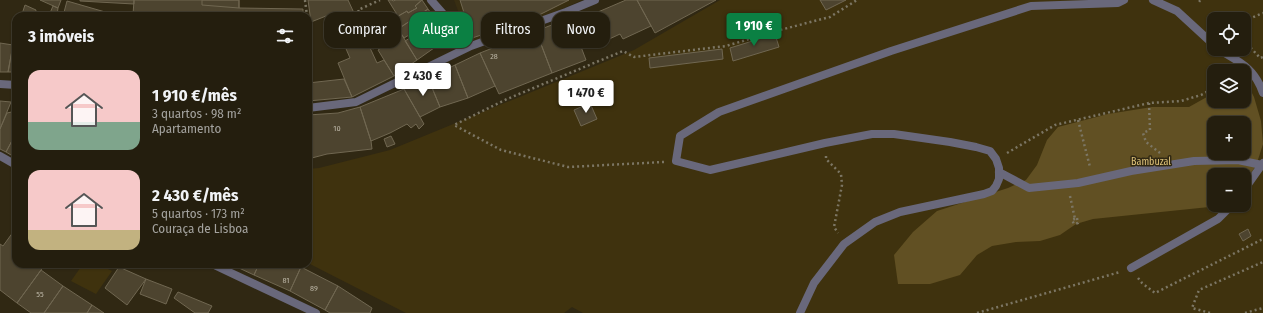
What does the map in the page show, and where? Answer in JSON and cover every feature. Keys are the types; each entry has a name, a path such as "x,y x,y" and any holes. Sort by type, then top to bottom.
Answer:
{"street":[{"path":"431,0 442,12"},
{"path":"312,108 356,102 465,49 595,0"},
{"path":"800,313 814,283 844,244 875,222 900,212 992,191 996,186 999,172 996,159 990,151 976,147 894,134 872,134 825,143 710,170 676,161 680,136 719,112 891,51 1030,6 1118,3 1124,0"},
{"path":"1153,0 1176,11 1207,39"},
{"path":"1229,56 1250,69 1260,82 1263,93"},
{"path":"0,84 12,85"},
{"path":"0,156 12,163"},
{"path":"999,172 1029,188 1068,184 1194,161 1238,160 1262,164 1251,180"},
{"path":"1131,268 1218,219 1225,212"},
{"path":"220,268 316,313"}],"path":[{"path":"305,0 306,12"},
{"path":"374,49 358,10 380,0"},
{"path":"676,161 568,168 501,150 454,126 507,99 623,51 634,56 726,46 776,30 830,17 857,0"},
{"path":"1199,0 1203,0"},
{"path":"1251,18 1263,13"},
{"path":"1251,48 1260,58 1263,57"},
{"path":"996,159 1055,125 1149,103 1181,101 1207,92"},
{"path":"1149,103 1150,130 1142,133 1146,142 1172,164"},
{"path":"1078,120 1093,179"},
{"path":"825,143 826,160 841,174 842,185 834,227 844,244"},
{"path":"1068,184 1075,219"},
{"path":"977,313 1131,268 1142,283 1155,293 1263,239"},
{"path":"1210,313 1192,308 1199,290 1263,262"},
{"path":"1245,313 1263,308"}],"shaded area":[{"path":"454,0 582,0 544,17 544,12 481,12 481,38 473,41 473,12 459,12"}],"green space":[{"path":"720,0 1263,0 1263,313 583,313 572,307 564,313 406,313 312,265 312,169 390,150 634,50"},
{"name":"Bambuzal","path":"1251,91 1261,121 1263,144 1256,166 1251,173 1251,168 1207,168 1207,207 1093,219 1076,224 1060,235 1040,241 1016,242 992,246 977,255 960,275 930,284 898,284 894,255 913,232 937,211 1008,188 1026,180 1037,165 1047,140 1058,127 1108,114 1152,107 1189,107 1207,97 1207,108 1251,108"},
{"path":"80,268 106,268 112,271 96,294 71,281"}],"building":[{"path":"40,0 61,0 58,8"},
{"path":"134,0 134,4 80,1"},
{"path":"134,0 239,0 239,8 303,9 303,12 133,12"},
{"path":"202,0 239,0 239,8 202,5"},
{"path":"308,0 348,0 354,12 324,12 324,17 312,22 312,12 310,12"},
{"path":"388,0 422,0 415,6 417,8 408,13 407,11 401,14 401,12 396,12"},
{"path":"422,0 428,9 424,12 410,12 417,8 415,6"},
{"path":"460,0 569,0 544,12 481,12 481,35 473,38 473,12 464,12"},
{"path":"626,0 637,0 651,26 623,39 620,34 610,39 610,12 598,12"},
{"path":"637,0 716,0 655,33"},
{"path":"820,0 846,0 826,10"},
{"path":"67,1 105,12 64,12"},
{"path":"25,5 36,10 36,12 23,12"},
{"path":"53,6 58,8 57,12 50,12"},
{"path":"428,9 430,12 424,12"},
{"path":"407,11 409,22 401,27 401,15"},
{"path":"409,22 409,35 404,38 401,34 401,27"},
{"path":"552,25 552,48 581,48 586,60 552,73 542,48 544,48 544,28"},
{"path":"775,34 779,47 733,61 730,48"},
{"path":"401,36 417,60 394,76 378,50 381,48 401,48"},
{"path":"409,39 409,47 405,41"},
{"path":"0,43 12,45 8,72 0,72"},
{"path":"346,48 370,48 377,63 384,60 394,76 352,97 338,63 350,58"},
{"path":"409,48 434,48 417,60"},
{"path":"493,48 542,48 552,73 499,94 480,53"},
{"path":"722,49 723,59 650,68 649,58"},
{"path":"12,50 12,72 8,72"},
{"path":"480,53 495,86 468,98 455,65"},
{"path":"455,65 468,98 440,107 428,78"},
{"path":"428,78 440,107 420,117 404,89"},
{"path":"344,79 352,97 312,101 312,83"},
{"path":"404,89 424,124 419,129 416,124 411,128 407,124 371,141 360,107"},
{"path":"0,101 11,102 0,129"},
{"path":"590,103 597,119 581,126 574,110"},
{"path":"360,107 371,141 372,149 327,154 312,158 312,115 338,113"},
{"path":"12,112 12,141 6,152 0,149 0,129 7,113"},
{"path":"391,136 395,144 387,147 384,139"},
{"path":"12,141 12,156 6,152"},
{"path":"1248,229 1251,236 1243,241 1239,234"},
{"path":"12,234 12,268 43,268 17,303 0,290 0,244 3,246"},
{"path":"118,268 146,279 127,305 105,288"},
{"path":"239,268 257,268 254,275"},
{"path":"257,268 301,268 290,291 254,275"},
{"path":"301,268 338,286 325,310 290,291"},
{"path":"41,270 63,286 44,313 31,313 17,303"},
{"path":"146,279 172,289 166,304 140,294"},
{"path":"63,286 92,305 87,313 44,313"},
{"path":"338,286 372,308 370,313 330,313 325,310"},
{"path":"178,292 212,306 208,313 195,313 174,298"},
{"path":"92,305 104,313 87,313"}]}
